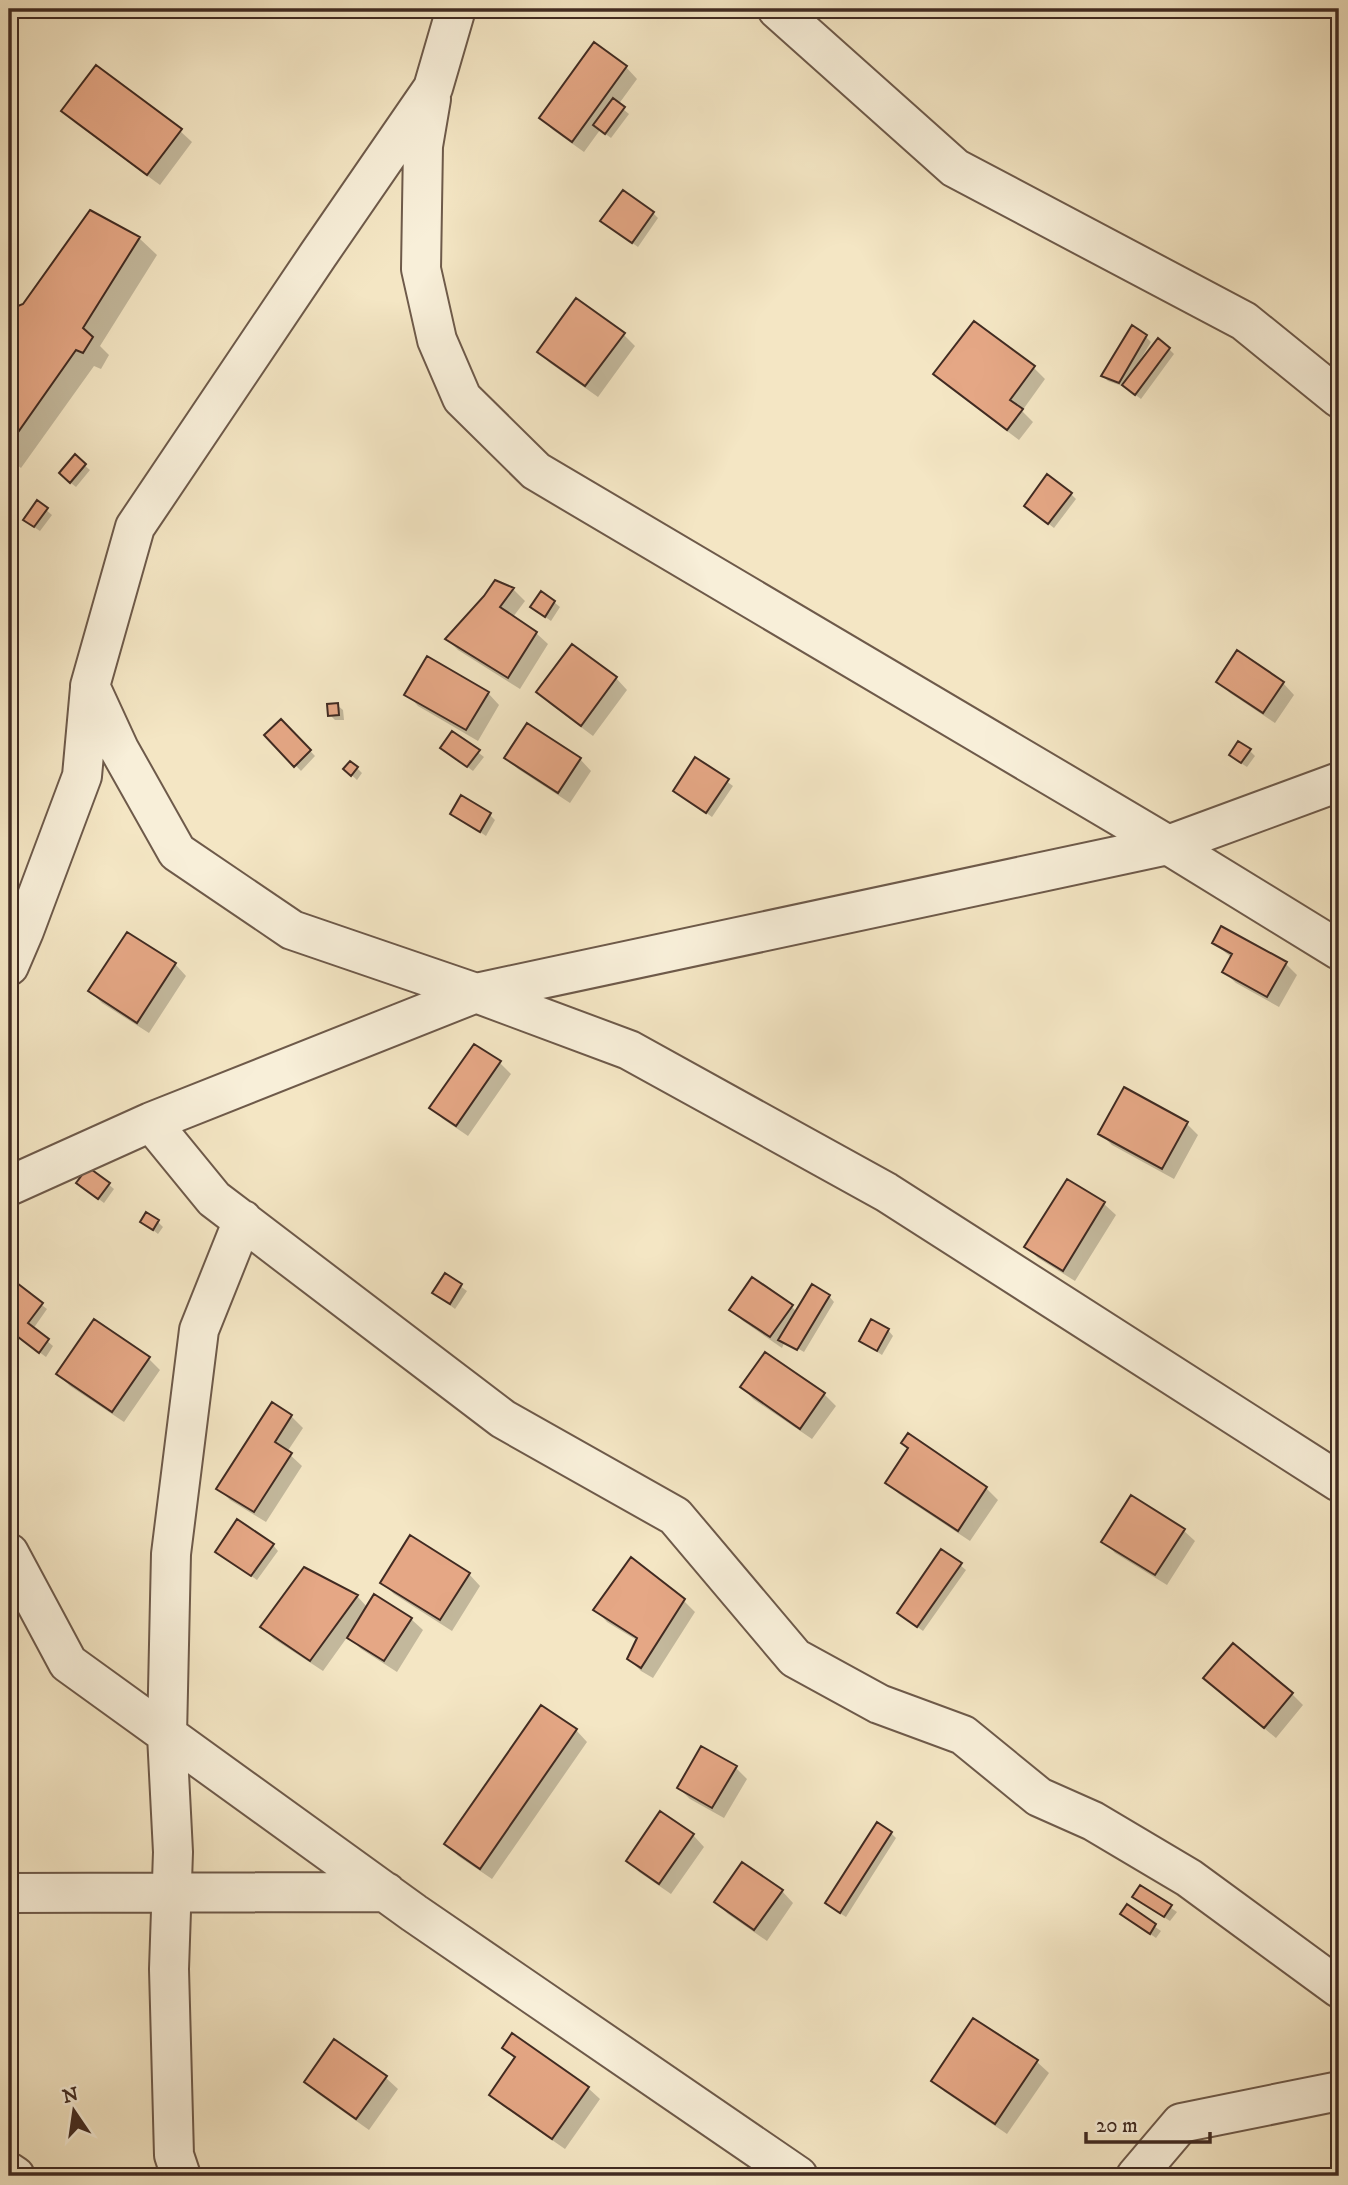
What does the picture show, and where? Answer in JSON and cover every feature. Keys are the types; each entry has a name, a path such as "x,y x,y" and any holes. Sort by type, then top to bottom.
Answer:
{"street":[{"path":"456,9 433,88 423,146 421,270 438,340 462,398 536,471 1168,845 1339,950"},
{"path":"777,9 955,168 1244,321 1339,398"},
{"path":"9,966 82,776 90,686 135,527 433,88"},
{"path":"90,686 119,749 177,852 292,930 476,993 629,1050 886,1192 1339,1482"},
{"path":"9,1186 151,1122 476,993 1168,845 1339,782"},
{"path":"151,1122 214,1199 503,1419 675,1516 795,1658 879,1704 963,1735 1039,1797 1093,1821 1189,1878 1339,1988"},
{"path":"181,2176 174,2155 169,1969 173,1852 167,1735 172,1554 199,1330 243,1220"},
{"path":"9,1553 68,1663 386,1892 798,2176"},
{"path":"9,1893 386,1892"},
{"path":"1136,2176 1181,2123 1339,2091"},
{"path":"9,2172 15,2176"}],"building":[{"path":"594,42 627,66 572,142 539,118"},
{"path":"96,65 182,129 147,175 61,111"},
{"path":"613,98 625,107 605,134 593,125"},
{"path":"623,190 654,212 632,243 600,221"},
{"path":"90,210 140,237 83,328 93,337 83,353 76,350 9,445 9,343 16,331 9,319 13,308 23,304"},
{"path":"576,298 625,333 585,386 537,352"},
{"path":"974,321 1035,366 1010,400 1023,409 1007,430 933,374"},
{"path":"1132,325 1147,335 1119,383 1101,376"},
{"path":"1158,338 1170,348 1135,395 1122,385"},
{"path":"75,454 86,464 70,483 59,473"},
{"path":"1047,474 1072,493 1048,524 1024,506"},
{"path":"37,500 48,508 34,527 23,520"},
{"path":"495,580 514,588 500,607 537,632 508,678 445,639"},
{"path":"541,591 555,601 545,617 530,607"},
{"path":"572,644 617,677 581,726 536,692"},
{"path":"1237,650 1284,682 1263,713 1216,682"},
{"path":"427,656 489,692 466,730 404,695"},
{"path":"338,703 339,715 328,716 327,704"},
{"path":"281,719 311,750 294,767 264,735"},
{"path":"527,723 581,758 558,793 504,758"},
{"path":"452,731 480,750 467,767 440,748"},
{"path":"1238,741 1251,749 1241,763 1229,755"},
{"path":"695,757 729,779 706,813 673,791"},
{"path":"350,761 358,767 351,776 343,769"},
{"path":"461,795 491,813 480,832 450,814"},
{"path":"1221,926 1287,962 1267,997 1222,972 1232,954 1212,943"},
{"path":"127,932 176,963 137,1023 88,991"},
{"path":"474,1044 501,1061 456,1126 429,1108"},
{"path":"1124,1087 1188,1122 1162,1169 1098,1134"},
{"path":"88,1167 110,1183 98,1199 76,1183"},
{"path":"1067,1179 1105,1202 1063,1271 1024,1247"},
{"path":"146,1212 159,1220 153,1230 140,1222"},
{"path":"445,1273 462,1284 450,1304 432,1293"},
{"path":"752,1277 793,1305 770,1337 729,1310"},
{"path":"17,1283 43,1303 28,1323 49,1339 39,1353 9,1330 9,1294"},
{"path":"812,1284 830,1295 797,1350 778,1340"},
{"path":"94,1319 150,1357 112,1412 56,1374"},
{"path":"871,1319 889,1329 877,1351 859,1341"},
{"path":"765,1352 825,1393 800,1429 740,1387"},
{"path":"272,1402 292,1415 275,1442 292,1453 254,1512 216,1489"},
{"path":"908,1433 987,1487 958,1531 885,1483 908,1448 901,1443"},
{"path":"1131,1495 1185,1529 1155,1575 1101,1542"},
{"path":"237,1519 274,1544 251,1576 215,1552"},
{"path":"410,1535 470,1573 440,1620 380,1583"},
{"path":"941,1549 962,1563 917,1627 897,1613"},
{"path":"631,1557 685,1599 641,1668 627,1659 637,1638 593,1610"},
{"path":"304,1567 358,1595 310,1661 260,1627"},
{"path":"374,1594 412,1618 384,1661 347,1638"},
{"path":"1233,1643 1293,1693 1264,1728 1203,1678"},
{"path":"541,1705 577,1729 480,1869 444,1844"},
{"path":"701,1746 737,1766 712,1808 677,1788"},
{"path":"660,1811 694,1834 659,1884 626,1861"},
{"path":"877,1822 892,1832 840,1913 825,1903"},
{"path":"742,1862 783,1890 754,1930 714,1902"},
{"path":"1140,1885 1172,1905 1164,1917 1132,1897"},
{"path":"1127,1904 1156,1924 1150,1934 1120,1914"},
{"path":"973,2018 1038,2060 995,2124 931,2081"},
{"path":"512,2033 589,2087 552,2139 489,2095 515,2057 502,2048"},
{"path":"334,2039 387,2076 356,2119 304,2082"}]}
